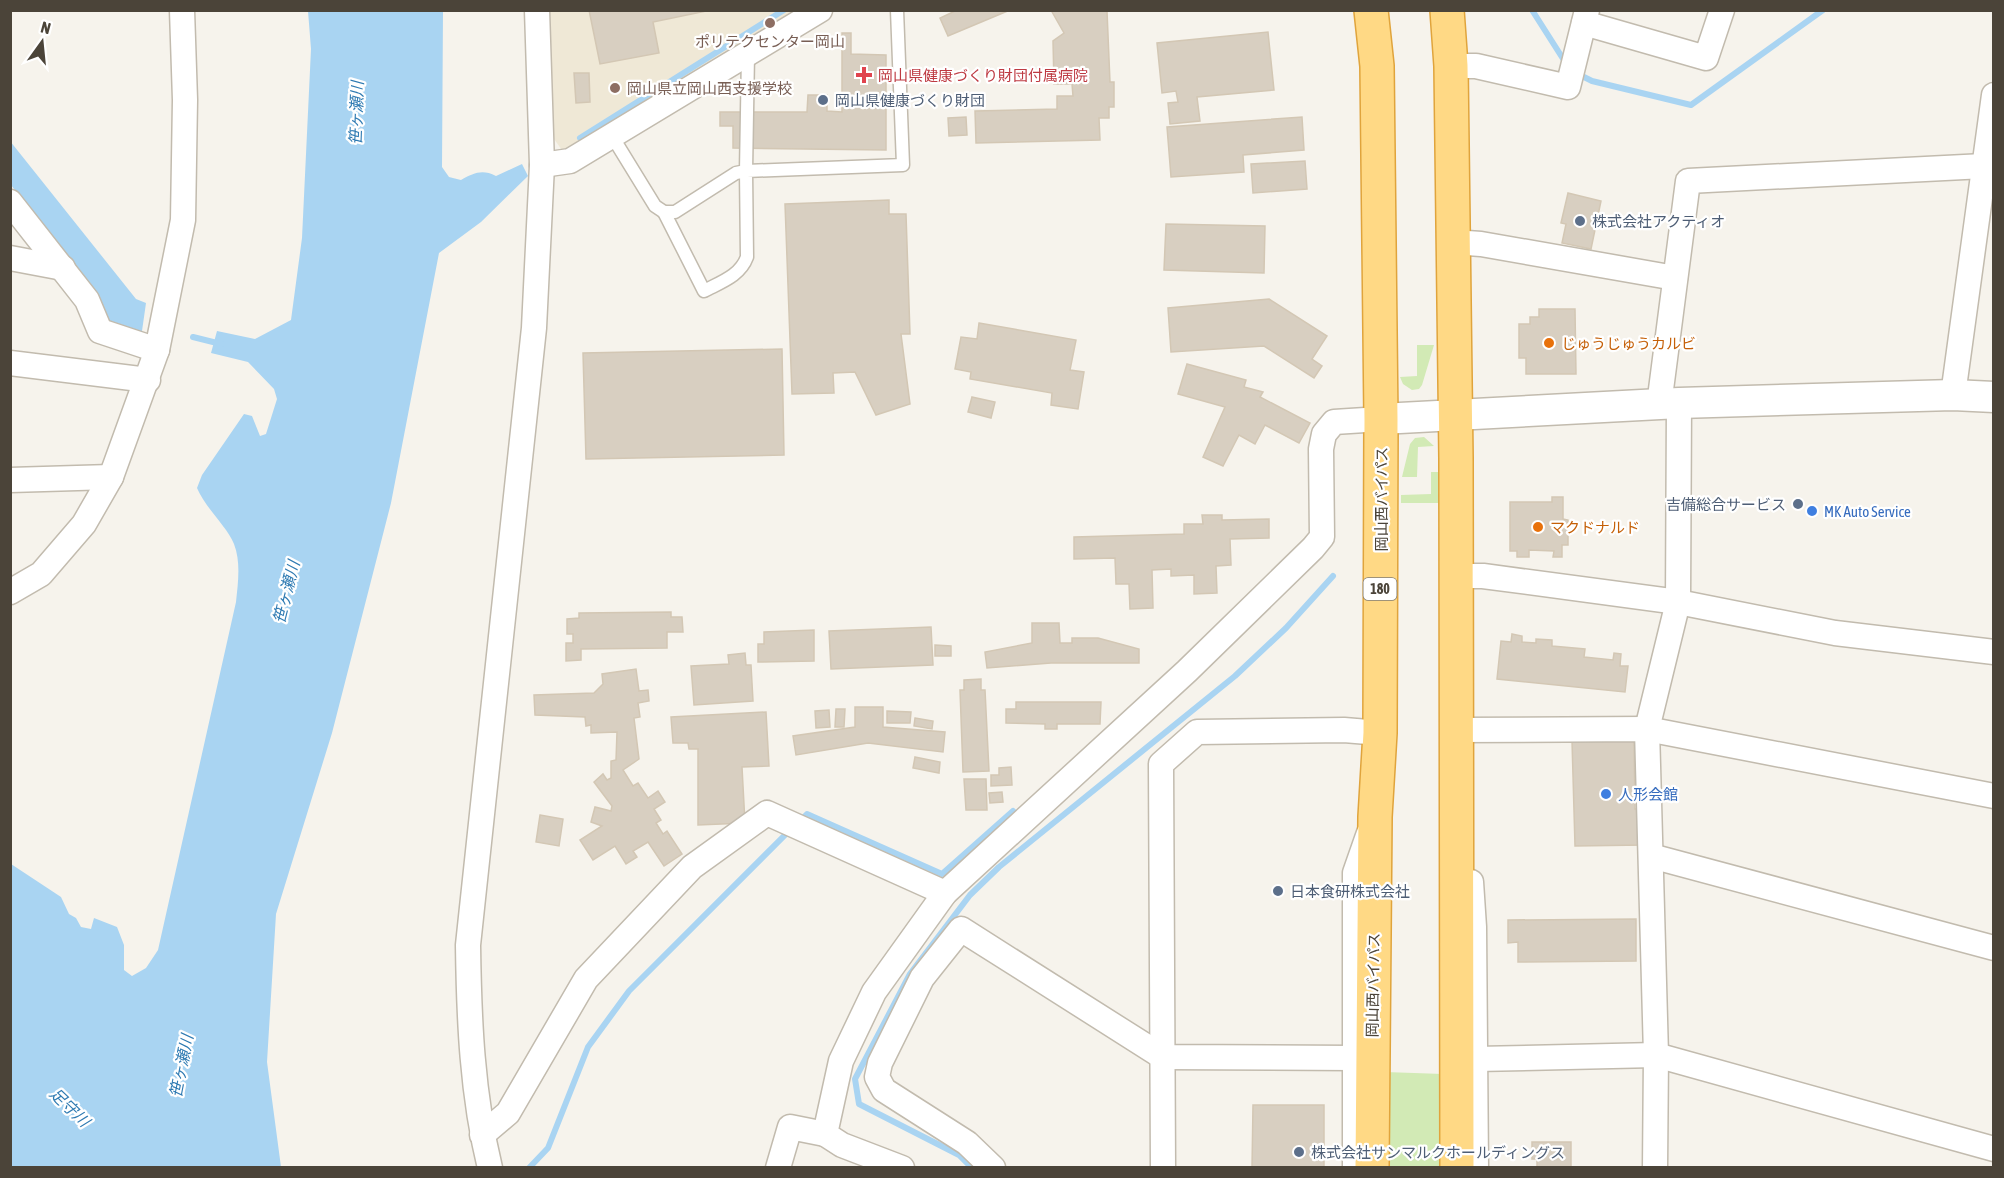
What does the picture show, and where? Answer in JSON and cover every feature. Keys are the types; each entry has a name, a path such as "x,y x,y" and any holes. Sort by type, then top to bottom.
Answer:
{"highway":[{"name":"岡山西バイパス","path":"1371,10 1377,66 1381,419 1380,733 1375,817 1372,1167"},
{"path":"1448,10 1451,66 1455,415 1457,1167"}],"street":[{"path":"10,592 41,574 63,552 84,524 111,477 157,350 183,220 185,100 182,10"},
{"path":"490,1167 482,1135 469,1041 468,945 534,328 542,165 537,10"},
{"path":"542,165 570,161 820,10"},
{"path":"1451,66 1476,66 1568,87 1586,17 1706,58 1722,10"},
{"path":"1953,395 1994,95"},
{"path":"1655,1167 1656,1055 1647,729 1678,602 1669,404 1675,278 1688,181 1984,166"},
{"path":"10,202 87,300 100,332 157,350"},
{"path":"1453,242 1481,244 1675,278"},
{"path":"10,258 63,268"},
{"path":"10,363 148,380"},
{"path":"825,1134 841,1061 874,992 945,892 1187,671 1322,537 1321,449 1324,434 1334,422 1669,404 1953,395 1994,397"},
{"path":"10,480 111,477"},
{"path":"1456,576 1483,576 1678,602 1835,633 1994,652"},
{"path":"1456,730 1647,729 1994,796"},
{"path":"1163,1167 1161,764 1197,732 1344,730 1380,733"},
{"path":"1457,804 1470,869 1474,927 1476,1167"},
{"path":"482,1135 508,1113 586,979 692,867 767,813 945,892"},
{"path":"1355,1167 1355,873 1375,817"},
{"path":"1651,856 1994,948"},
{"path":"993,1167 967,1143 884,1090 877,1077 880,1063 922,978 962,929 1163,1057 1354,1058"},
{"path":"1476,1059 1656,1055 1994,1149"},
{"path":"778,1167 790,1127 825,1134 842,1145 902,1167"}],"lane":[{"path":"664,212 675,212 736,172 903,165 897,10"},
{"path":"612,136 655,206 664,212 704,291 736,274 744,266 747,257 748,54"}],"shaded area":[{"name":"岡山県立岡山西支援学校","path":"549,11 802,11 567,157 554,139"}],"green space":[{"path":"1417,345 1434,345 1422,385 1419,389 1412,390 1403,384 1400,377 1417,376"},
{"path":"1424,437 1434,446 1418,447 1417,477 1402,477 1410,444 1415,438"},
{"path":"1431,472 1442,472 1443,503 1401,503 1401,495 1431,494"},
{"path":"1385,1072 1443,1074 1442,1167 1386,1167"}],"water":[{"path":"308,11 443,11 442,167 449,177 461,180 478,173 496,176 522,164 528,176 481,222 439,253 391,503 332,733 276,914 267,1062 281,1167 11,1167 11,864 61,897 69,914 76,918 81,927 91,929 94,918 117,927 124,945 124,970 132,976 146,968 158,950 238,587 238,565 234,544 197,488 202,475 244,414 252,416 260,436 266,434 277,399 274,389 248,362 211,353 217,331 255,339 291,320 302,238 311,49"},
{"path":"10,141 136,299 146,303 142,331 133,337 107,329 98,297 11,185"}],"building":[{"path":"589,10 711,10 653,22 659,53 600,64"},
{"path":"957,10 1010,10 948,36 940,18"},
{"path":"1051,10 1107,11 1110,82 1114,82 1114,107 1109,107 1109,118 1099,118 1100,140 976,143 975,111 1057,109 1057,96 1073,96 1072,84 1054,84 1053,41 1064,33"},
{"path":"1268,32 1274,90 1197,97 1200,121 1170,124 1168,103 1178,102 1176,91 1162,93 1157,43"},
{"name":"岡山県健康づくり財団付属病院","path":"842,33 851,33 851,54 886,55 886,150 733,148 733,126 720,126 720,112 807,112 808,95 827,95 827,111 842,112"},
{"path":"574,73 589,73 590,102 576,103"},
{"path":"966,117 967,135 949,136 948,118"},
{"path":"1302,117 1304,150 1243,155 1244,172 1171,177 1167,127"},
{"path":"1305,161 1307,189 1253,193 1251,164"},
{"path":"1568,193 1601,201 1591,249 1562,243 1566,224 1561,223"},
{"path":"889,200 889,214 906,214 910,334 901,334 910,404 876,415 855,372 833,373 834,393 792,394 785,204"},
{"path":"1166,224 1265,226 1264,273 1164,270"},
{"path":"1269,299 1327,336 1312,359 1322,366 1314,378 1264,346 1171,352 1168,308"},
{"path":"1539,309 1575,309 1576,374 1526,374 1526,358 1519,358 1519,324 1530,324 1530,317 1539,317"},
{"path":"979,323 1076,340 1070,370 1084,372 1078,409 1051,405 1052,393 970,379 971,372 955,369 961,337 977,339"},
{"path":"782,349 784,455 586,459 583,353"},
{"path":"1187,364 1246,380 1244,387 1263,392 1260,397 1310,423 1299,443 1265,425 1255,444 1239,435 1223,466 1203,457 1225,407 1178,394"},
{"path":"972,397 995,402 991,418 968,412"},
{"path":"1552,497 1563,497 1563,519 1568,520 1568,545 1562,545 1562,557 1553,557 1554,551 1529,550 1529,557 1517,557 1517,551 1510,551 1510,502 1552,502"},
{"path":"1202,515 1222,515 1222,520 1269,519 1269,538 1230,539 1231,565 1216,566 1217,593 1194,594 1194,575 1171,576 1171,569 1152,570 1153,608 1130,609 1129,584 1116,584 1115,558 1074,559 1074,537 1184,534 1184,524 1203,524"},
{"path":"671,612 671,617 682,617 683,632 667,632 667,648 581,649 581,660 566,661 566,643 573,643 573,634 567,634 567,619 579,618 579,613"},
{"path":"1032,623 1059,623 1060,643 1072,643 1072,638 1098,638 1139,649 1139,663 1051,663 987,668 985,652 1032,643"},
{"path":"931,627 933,665 831,669 829,631"},
{"path":"814,630 814,661 758,662 758,644 764,644 764,632"},
{"path":"1512,634 1522,636 1522,642 1536,643 1536,639 1552,640 1552,646 1585,649 1584,657 1613,660 1614,653 1621,654 1620,666 1628,666 1625,692 1497,679 1501,641 1511,642"},
{"path":"935,645 951,646 951,656 935,656"},
{"path":"745,653 746,665 751,665 753,701 694,705 691,666 729,664 728,655"},
{"path":"636,669 639,691 648,690 649,701 638,703 640,717 634,718 639,759 623,770 633,786 638,783 648,798 658,791 665,802 654,809 661,820 656,823 663,834 667,831 682,854 664,866 648,842 633,851 637,857 626,864 615,846 593,860 580,840 602,826 591,822 595,807 611,811 612,806 594,782 603,774 607,780 611,778 611,761 616,760 617,732 591,733 591,725 586,726 585,717 535,715 534,695 594,693 603,684 602,674"},
{"path":"981,679 981,690 985,690 989,771 963,772 960,690 964,690 964,680"},
{"path":"1016,702 1101,702 1100,724 1057,724 1057,729 1045,729 1045,724 1006,723 1006,709 1016,709"},
{"path":"855,707 883,707 883,727 945,732 943,752 868,743 796,755 793,736 855,727"},
{"path":"836,709 845,709 844,727 835,727"},
{"path":"829,710 830,727 816,728 815,711"},
{"path":"887,711 911,712 910,723 887,723"},
{"path":"766,712 769,766 742,767 745,823 698,825 698,749 689,749 688,743 673,743 671,717"},
{"path":"915,718 933,721 932,729 914,726"},
{"path":"1634,740 1635,809 1644,809 1644,845 1575,846 1572,741"},
{"path":"915,757 940,762 939,773 913,768"},
{"path":"1011,767 1012,785 991,786 991,775 999,775 999,768"},
{"path":"964,779 986,779 987,810 966,810"},
{"path":"1002,792 1003,802 990,803 989,793"},
{"path":"540,815 563,819 559,846 536,842"},
{"path":"1636,919 1636,961 1518,962 1518,942 1508,943 1508,920"},
{"path":"1253,1105 1324,1105 1324,1168 1252,1168"},
{"path":"1532,1142 1571,1142 1571,1168 1537,1168 1537,1159 1532,1159"}],"waterway":[{"path":"580,138 784,10"},
{"path":"1532,10 1567,65"},
{"path":"1576,73 1592,81 1691,105 1823,10"},
{"path":"193,337 221,344"},
{"path":"972,1168 959,1155 859,1104 855,1079 910,974 970,895 999,867 1235,676 1286,628 1333,576"},
{"path":"799,822 807,814 942,874 1013,811 1020,818"},
{"path":"529,1168 548,1148 588,1047 629,991 791,829"}],"place":[{"name":"ポリテクセンター岡山","path":"770,23"},
{"name":"岡山県健康づくり財団付属病院","path":"864,75"},
{"name":"岡山県立岡山西支援学校","path":"615,88"},
{"name":"岡山県健康づくり財団","path":"823,100"},
{"name":"株式会社アクティオ","path":"1580,221"},
{"name":"じゅうじゅうカルビ","path":"1549,343"},
{"name":"吉備総合サービス","path":"1798,504"},
{"name":"MK Auto Service","path":"1812,511"},
{"name":"マクドナルド","path":"1538,527"},
{"name":"人形会館","path":"1606,794"},
{"name":"日本食研株式会社","path":"1278,891"},
{"name":"株式会社サンマルクホールディングス","path":"1299,1152"}],"water label":[{"name":"笹ヶ瀬川","path":"356,113"},
{"name":"笹ヶ瀬川","path":"286,592"},
{"name":"笹ヶ瀬川","path":"181,1066"},
{"name":"足守川","path":"70,1107"}]}
